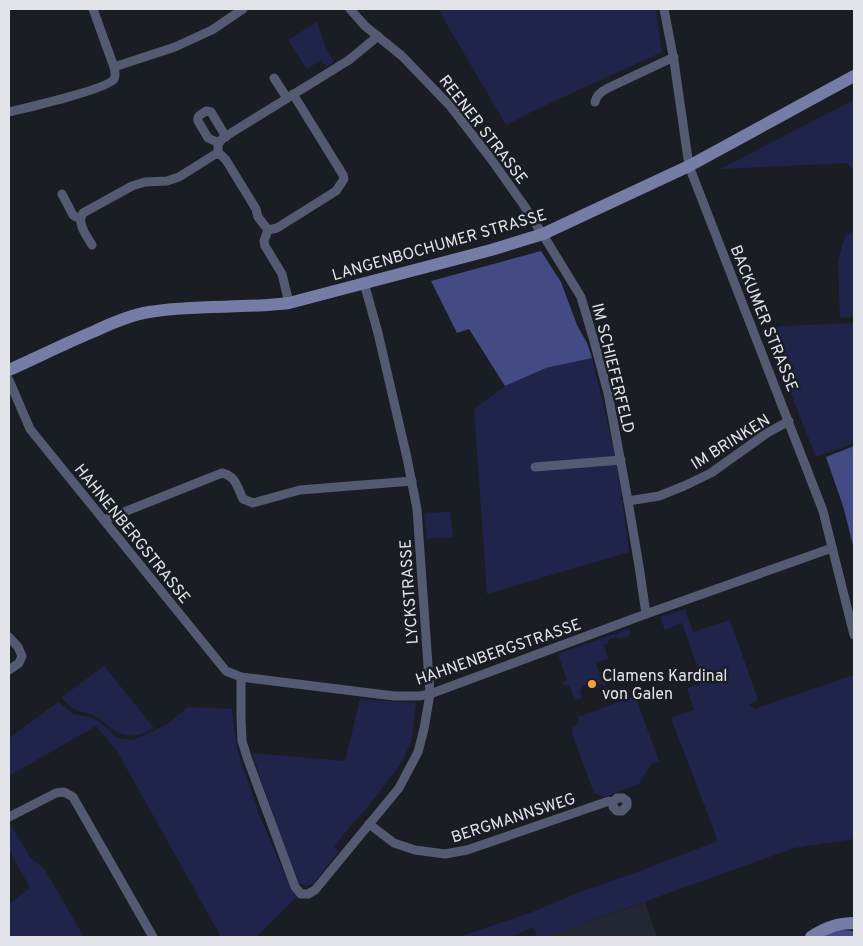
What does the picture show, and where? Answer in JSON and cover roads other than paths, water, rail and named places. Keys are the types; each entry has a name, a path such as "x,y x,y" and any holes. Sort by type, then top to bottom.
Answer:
{"street":[{"path":"9,112 54,101 101,86 114,79 116,74 114,67 93,9"},
{"path":"114,67 175,47 212,30 243,9"},
{"name":"REENER STRASSE","path":"350,9 365,26 402,56 451,107 491,159 543,234"},
{"name":"BACKUMER STRASSE","path":"664,9 674,57 689,166 823,511 854,635"},
{"path":"218,154 222,140 349,60 378,36"},
{"path":"595,102 599,94 608,88 674,57"},
{"name":"LANGENBOCHUMER STRASSE","path":"9,370 68,342 148,312 268,306 289,303 491,250 543,234 689,166 854,76"},
{"path":"268,230 278,228 336,191 344,180 340,170 290,96 274,78"},
{"path":"218,154 226,160 268,230 264,246 282,274 289,303"},
{"path":"80,218 85,212 132,186 145,182 175,178 218,154"},
{"path":"62,194 74,215 80,218 92,245"},
{"name":"IM SCHIEFERFELD","path":"543,234 581,297 594,341 608,393 621,460 646,614"},
{"name":"LYCKSTRASSE","path":"241,677 242,741 295,887 301,894 308,894 315,890 399,788 415,758 424,729 430,694 417,508 378,333 364,283"},
{"name":"HAHNENBERGSTRASSE","path":"9,380 30,429 226,671 241,677 394,696 430,694 832,548"},
{"name":"IM BRINKEN","path":"628,501 659,496 711,473 767,433 789,421"},
{"path":"534,466 621,460"},
{"path":"104,520 222,473 233,477 243,499 253,503 300,490 412,481"},
{"path":"9,637 18,647 22,656 19,663 9,670"},
{"path":"9,817 56,793 64,792 73,797 153,937"},
{"name":"BERGMANNSWEG","path":"369,824 394,843 414,850 445,854 467,850 609,801 613,802"},
{"path":"811,937 819,931 836,925 854,923"}],"place":[{"name":"Clamens Kardinal von Galen","path":"592,684"}]}
